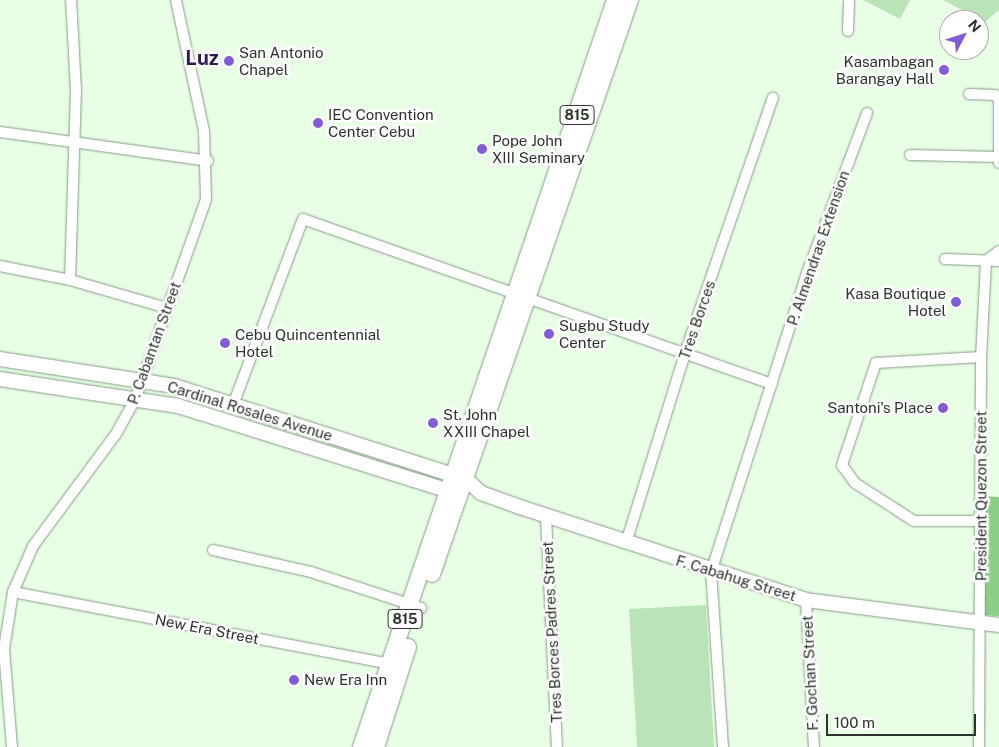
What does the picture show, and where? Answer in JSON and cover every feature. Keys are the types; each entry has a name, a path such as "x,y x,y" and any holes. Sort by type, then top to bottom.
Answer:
{"main road":[{"name":"815","path":"522,296 616,0"},
{"name":"815","path":"361,747 396,665 522,296 630,0"},
{"name":"Cardinal Rosales Avenue","path":"0,359 142,381 233,405 460,477"},
{"name":"Cardinal Rosales Avenue","path":"0,379 178,406 455,493"},
{"name":"F. Cabahug Street","path":"460,477 481,493 711,572 806,600 999,625"},
{"name":"F. Cabahug Street","path":"455,493 481,493"},
{"name":"815","path":"376,747 396,665"}],"street":[{"path":"70,280 74,140 71,0"},
{"name":"P. Cabantan Street","path":"12,747 4,649 13,592 33,546 116,434 135,400 206,199 208,160 176,0"},
{"path":"848,31 849,0"},
{"path":"969,94 995,95 999,106 999,164"},
{"name":"Tres Borces","path":"626,543 685,352 773,98"},
{"name":"P. Almendras Extension","path":"711,572 807,274 867,113"},
{"path":"0,132 74,140 208,160"},
{"path":"910,155 999,157"},
{"path":"233,405 303,219 772,384"},
{"path":"986,261 999,251"},
{"path":"945,259 999,261"},
{"name":"President Quezon Street","path":"979,747 981,357 986,261"},
{"path":"0,266 70,280 167,308"},
{"path":"980,520 914,520 856,483 842,465 876,363 981,357"},
{"name":"Tres Borces Padres Street","path":"546,516 557,747"},
{"path":"213,550 310,572 416,606"},
{"path":"711,572 723,747"},
{"name":"New Era Street","path":"13,592 396,665"},
{"name":"F. Gochan Street","path":"806,600 814,747"}],"green space":[{"path":"863,0 910,0 900,19"},
{"path":"943,0 999,0 999,10 989,19 989,10 962,10"},
{"path":"985,496 999,497 999,616 985,615"},
{"path":"706,605 714,747 637,747 629,609"}],"place":[{"name":"San Antonio Chapel","path":"229,61"},
{"name":"Kasambagan Barangay Hall","path":"944,70"},
{"name":"IEC Convention Center Cebu","path":"318,123"},
{"name":"Pope John XIII Seminary","path":"482,149"},
{"name":"Kasa Boutique Hotel","path":"956,302"},
{"name":"Sugbu Study Center","path":"549,334"},
{"name":"Cebu Quincentennial Hotel","path":"225,343"},
{"name":"Santoni's Place","path":"943,408"},
{"name":"St. John XXIII Chapel","path":"433,423"},
{"name":"New Era Inn","path":"294,680"}],"district":[{"name":"Luz","path":"202,58"}]}
